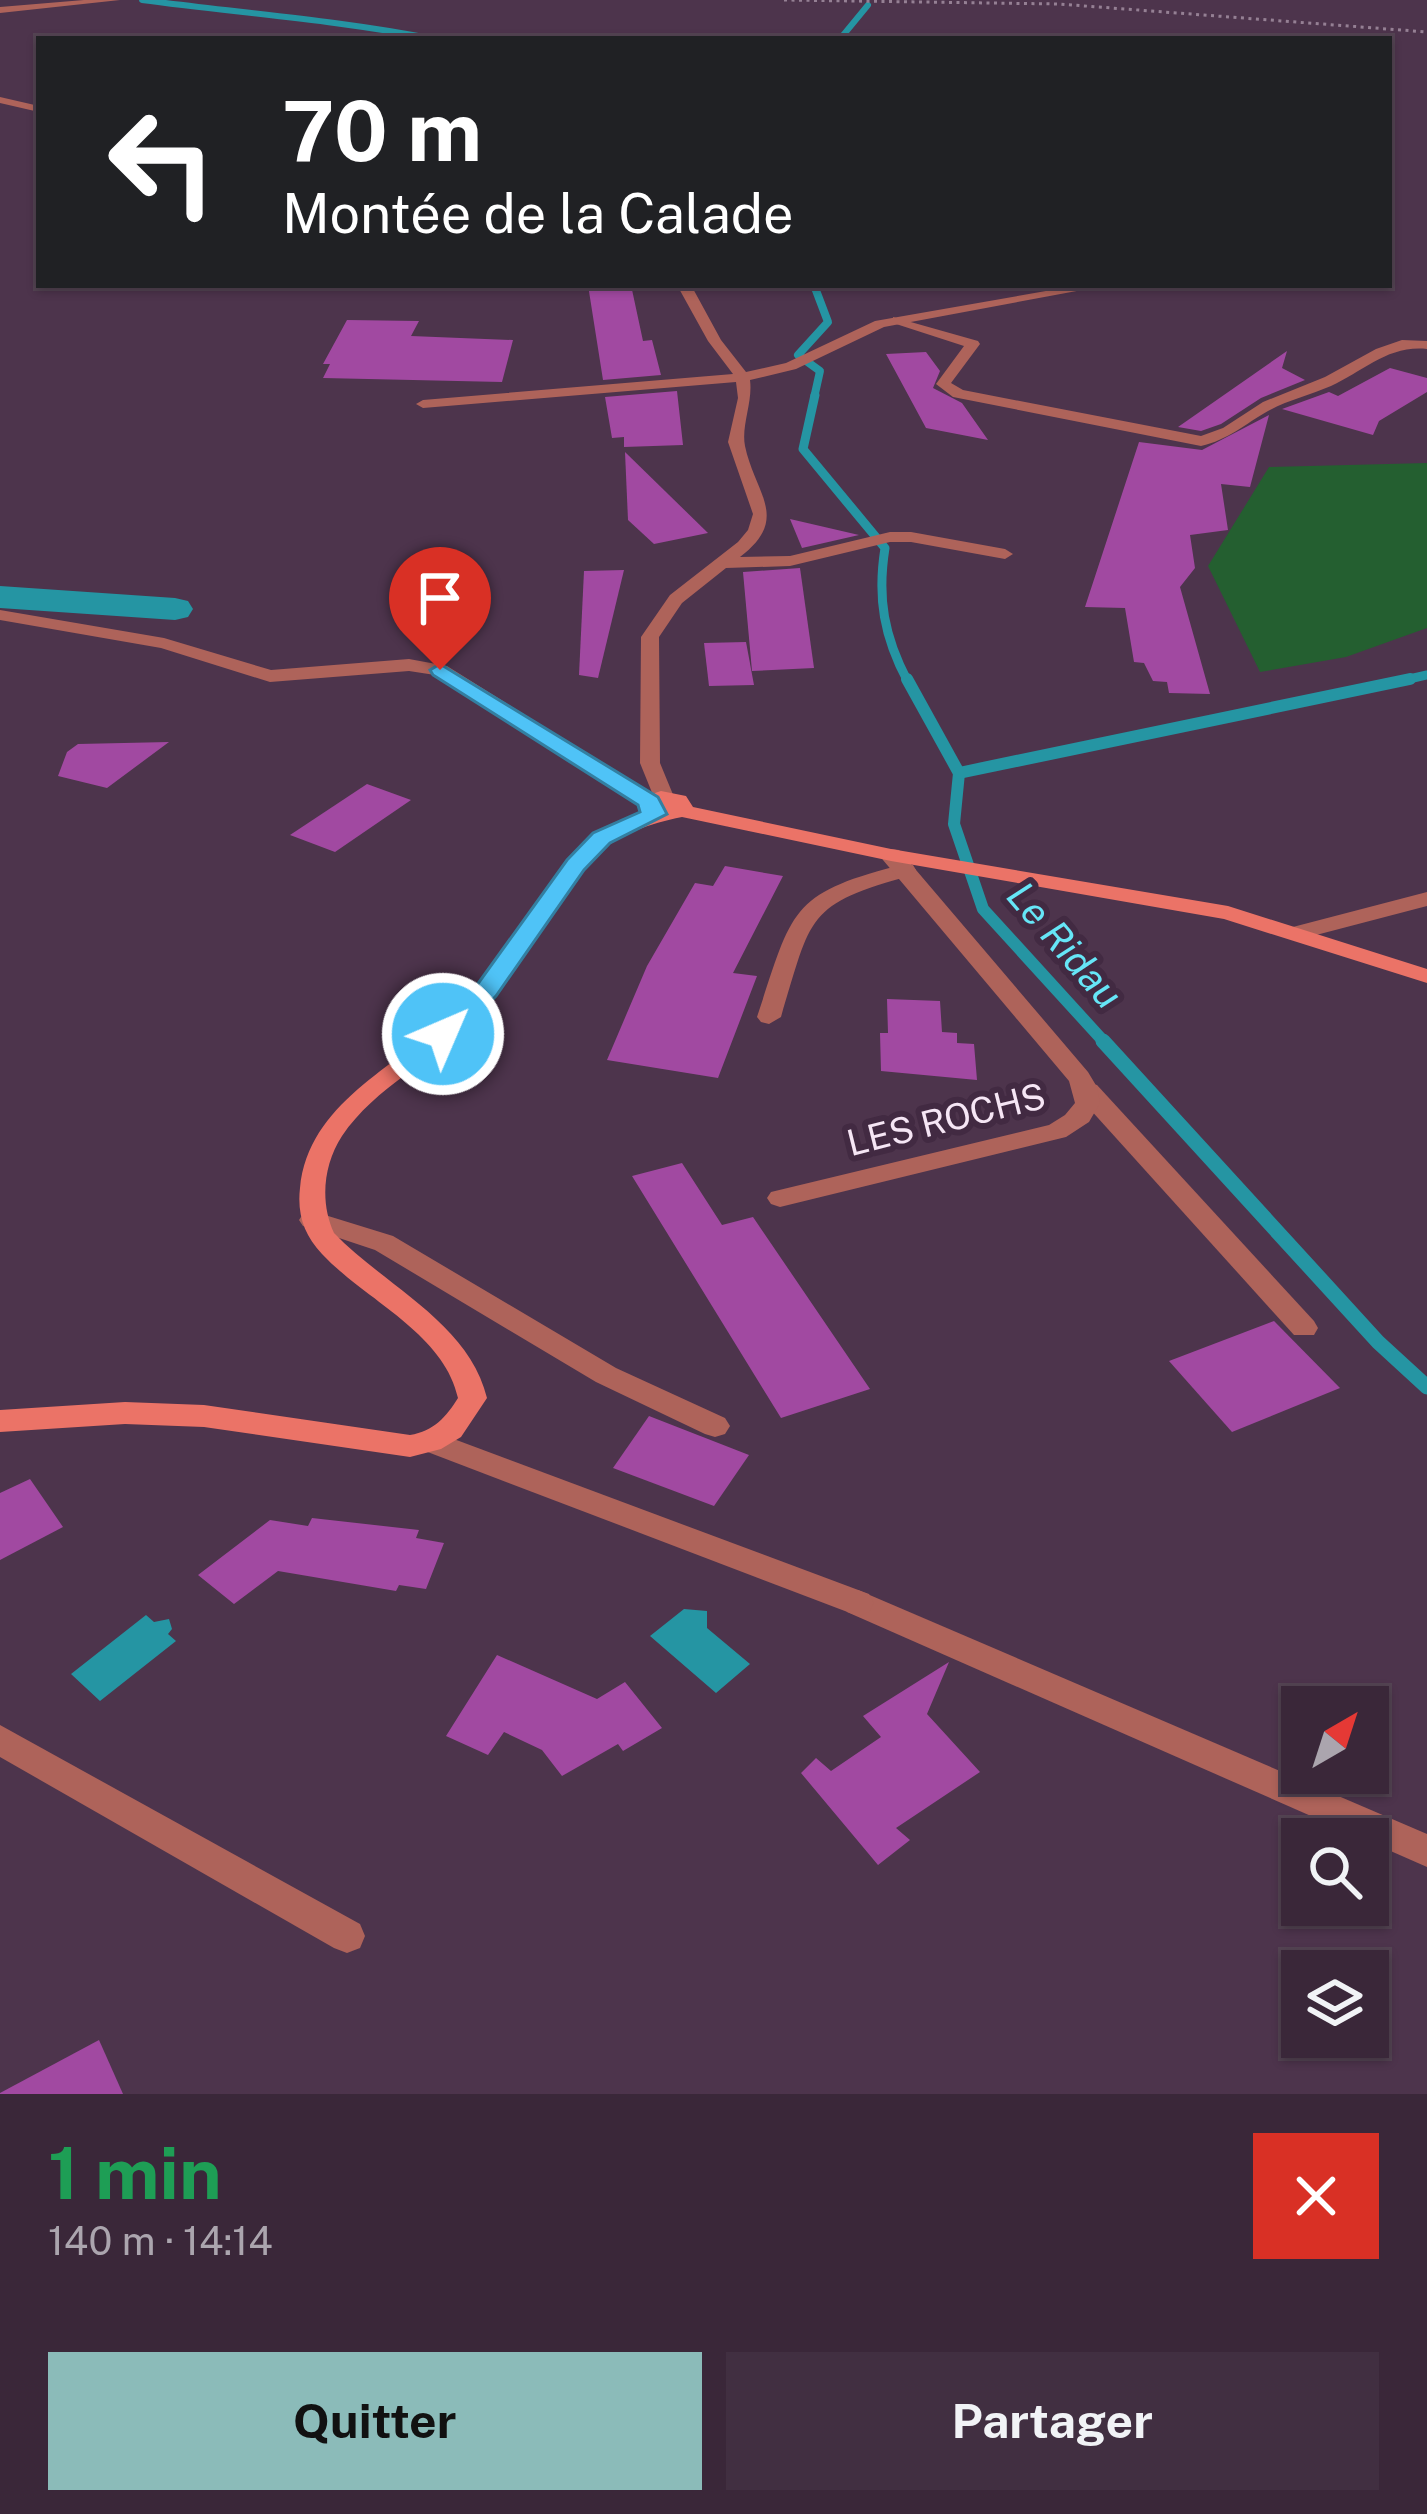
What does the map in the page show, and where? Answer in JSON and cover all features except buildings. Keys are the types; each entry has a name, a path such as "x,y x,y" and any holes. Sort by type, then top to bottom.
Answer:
{"street":[{"path":"0,10 115,0"},
{"path":"0,100 36,108"},
{"path":"663,806 650,763 650,637 676,599 756,531 761,514 736,442 745,398 743,377 715,341 686,288"},
{"path":"423,404 743,377 791,366 858,332 898,320 1085,288"},
{"path":"898,320 973,344 943,384 958,394 1201,441 1218,438 1265,406 1339,376 1381,350 1403,343 1427,345"},
{"path":"723,563 790,561 865,541 911,536 1005,554"},
{"path":"0,615 176,646 270,676 410,665 440,670 663,806 898,863 939,862 1228,913 1427,976"},
{"path":"435,1443 464,1417 471,1402 469,1380 449,1344 333,1254 312,1220 314,1168 336,1127 487,991 576,865 602,838 663,806"},
{"path":"769,1017 809,907 833,890 898,863"},
{"name":"LES ROCHS","path":"780,1198 1057,1131 1086,1114 1088,1091 898,863"},
{"path":"1297,933 1427,899"},
{"path":"1088,1091 1304,1328"},
{"path":"312,1220 384,1243 606,1375 715,1426"},
{"path":"0,1421 204,1416 376,1445 435,1443 858,1603 1427,1851"},
{"path":"0,1740 346,1936"}],"path":[{"path":"784,0 1059,4 1427,32"}],"green space":[{"path":"1427,463 1427,628 1346,657 1260,672 1208,566 1269,467"}],"water":[{"path":"684,1609 707,1611 707,1628 750,1664 716,1693 650,1636"},
{"path":"146,1615 154,1622 169,1619 172,1629 168,1634 176,1641 100,1701 71,1674"}],"waterway":[{"path":"142,0 415,36"},
{"name":"Le Ridau","path":"842,36 868,5"},
{"name":"Le Ridau","path":"814,398 820,371 798,355 828,322 815,288"},
{"name":"Le Ridau","path":"815,395 803,449 885,548 884,617 908,682"},
{"path":"0,597 175,609"},
{"path":"1401,681 1427,675"},
{"name":"Le Ridau","path":"907,679 959,773"},
{"path":"1401,681 1410,679"},
{"path":"959,773 1401,681"},
{"path":"1396,682 1401,681"},
{"name":"Le Ridau","path":"959,773 954,824 983,909 1106,1044"},
{"name":"Le Ridau","path":"1103,1041 1378,1342 1427,1387"}],"route":[{"path":"440,670 650,802 656,814 602,838 576,865 487,991 443,1034"}]}
